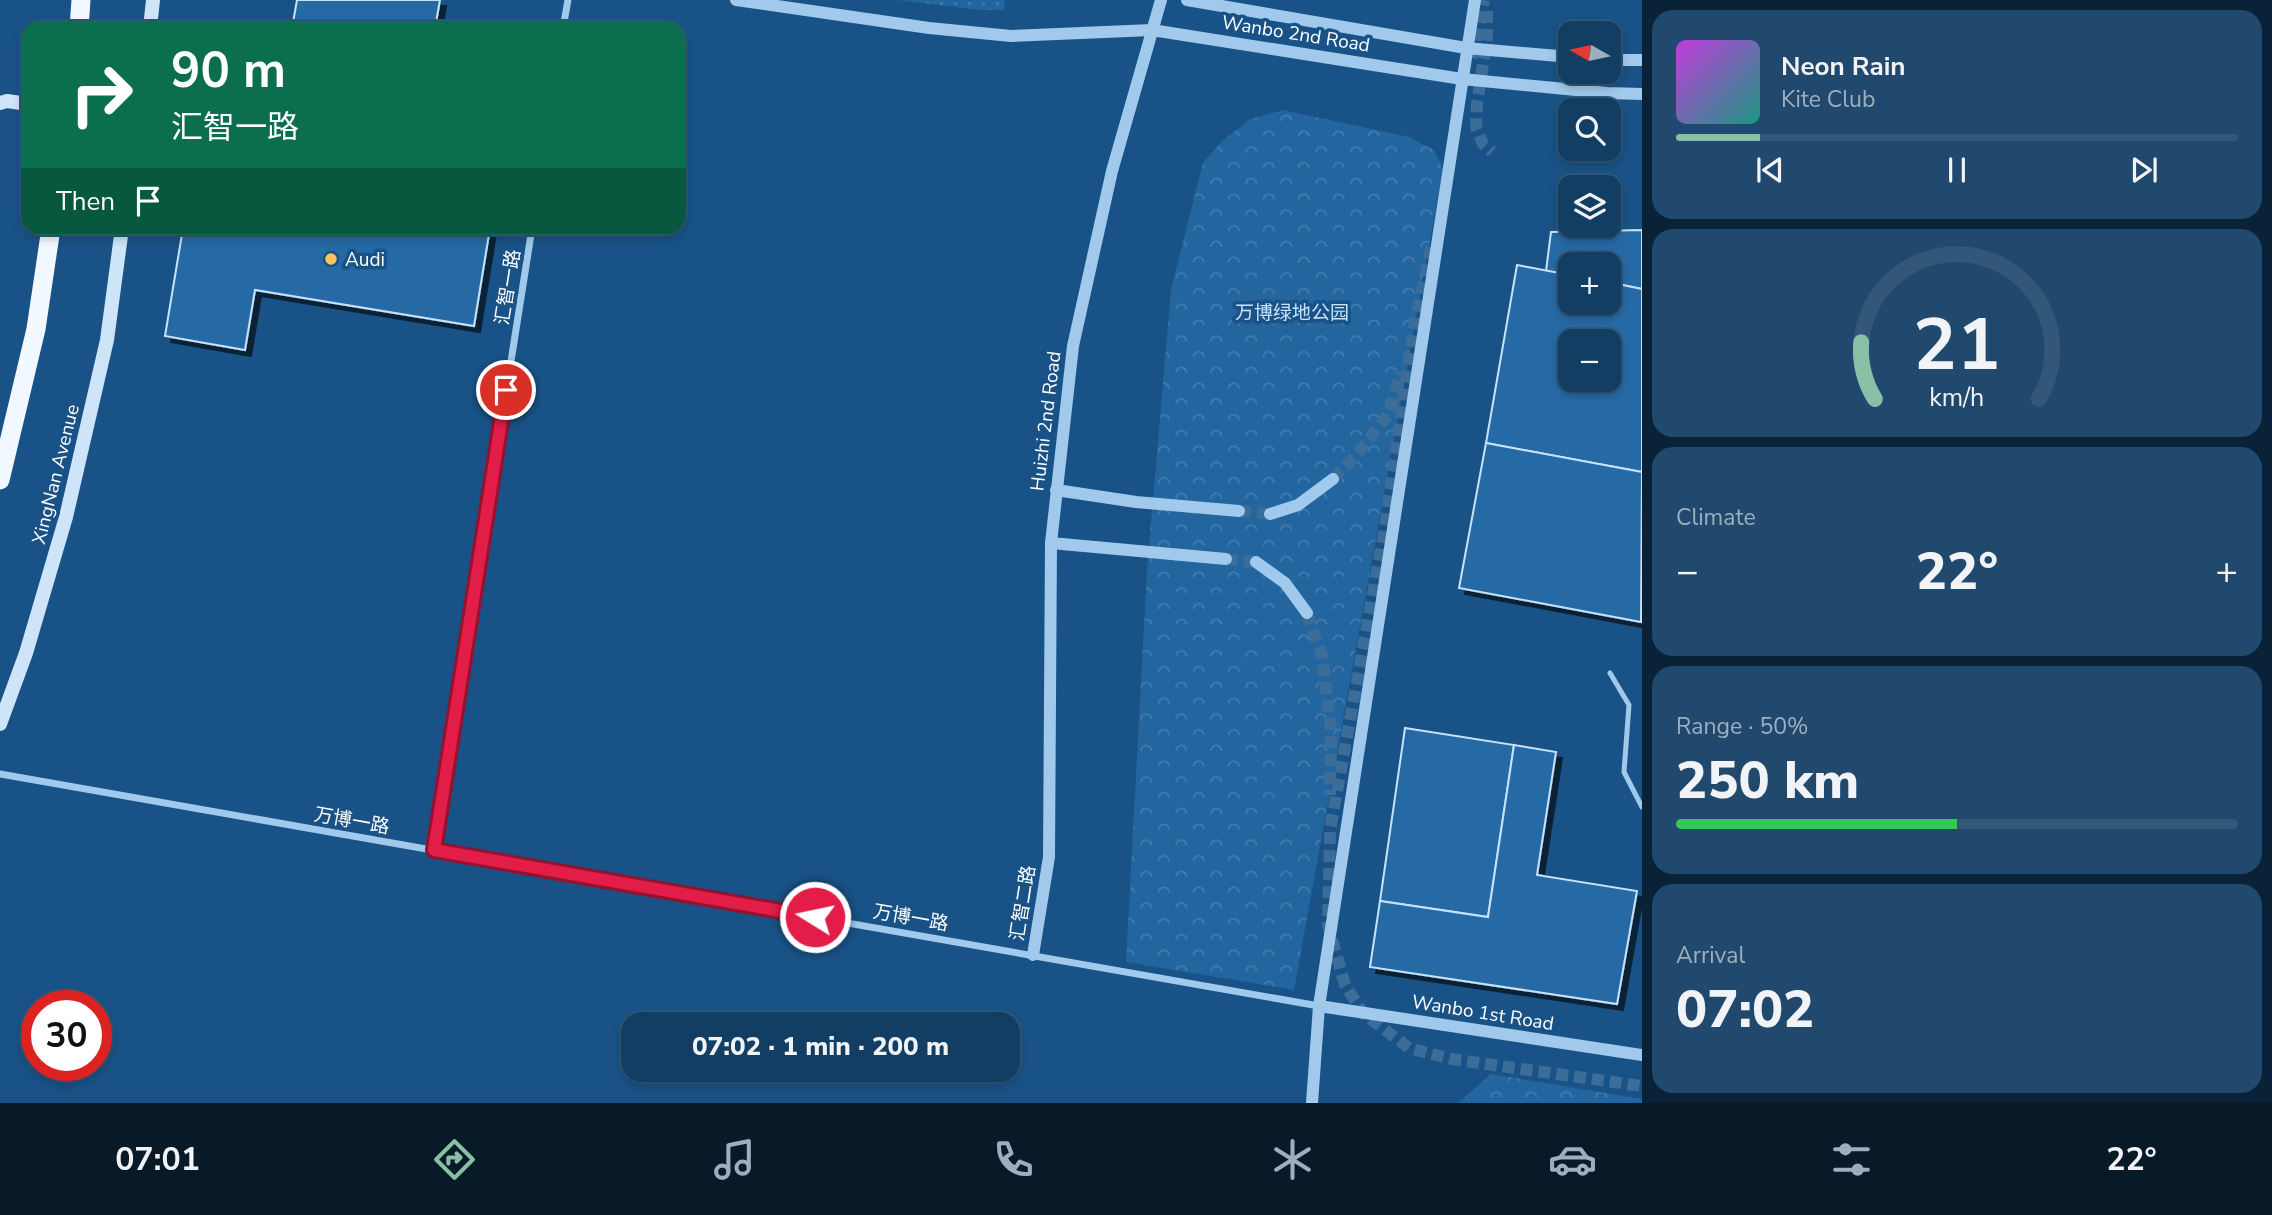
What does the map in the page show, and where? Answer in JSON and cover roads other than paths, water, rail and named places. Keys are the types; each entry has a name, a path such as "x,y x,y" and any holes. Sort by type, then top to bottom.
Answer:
{"highway":[{"path":"80,21 81,0"},
{"path":"0,480 36,329 50,235"}],"main road":[{"path":"150,21 153,0"},
{"path":"0,103 21,103"},
{"name":"XingNan Avenue","path":"0,724 26,653 66,517 107,340 121,235"}],"street":[{"path":"565,21 568,0"},
{"name":"Wanbo 2nd Road","path":"736,0 929,28 1011,36 1152,30 1462,79 1642,94"},
{"name":"Huizhi 2nd Road","path":"1033,955 1049,858 1051,543 1073,346 1112,171 1161,0"},
{"name":"Wanbo 2nd Road","path":"1187,0 1466,48 1558,56"},
{"path":"1312,1103 1319,1006 1475,0"},
{"path":"1621,60 1642,60"},
{"name":"汇智一路","path":"434,850 531,235"},
{"path":"1270,514 1298,505 1333,479"},
{"path":"1056,490 1136,502 1239,511"},
{"path":"1051,543 1226,559"},
{"path":"1255,562 1285,583 1307,613"},
{"name":"万博一路","path":"0,774 1319,1006"},
{"name":"Wanbo 1st Road","path":"1319,1006 1642,1055"}],"lane":[{"path":"1610,673 1629,705 1624,772 1642,807"}],"tunnel":[{"path":"1472,58 1484,0"},
{"path":"1487,11 1487,37 1476,127 1483,144 1492,152"},
{"path":"1431,247 1414,328 1385,527 1330,830 1328,925 1345,985 1363,1013 1409,1048 1451,1059 1642,1086"},
{"path":"1333,479 1359,452 1389,413 1401,372"},
{"path":"1239,511 1270,514"},
{"path":"1226,559 1256,562"},
{"path":"1307,613 1322,656 1331,729 1330,795"}],"place":[{"name":"Audi","path":"331,259"}],"park label":[{"name":"万博绿地公园","path":"1292,312"}]}
